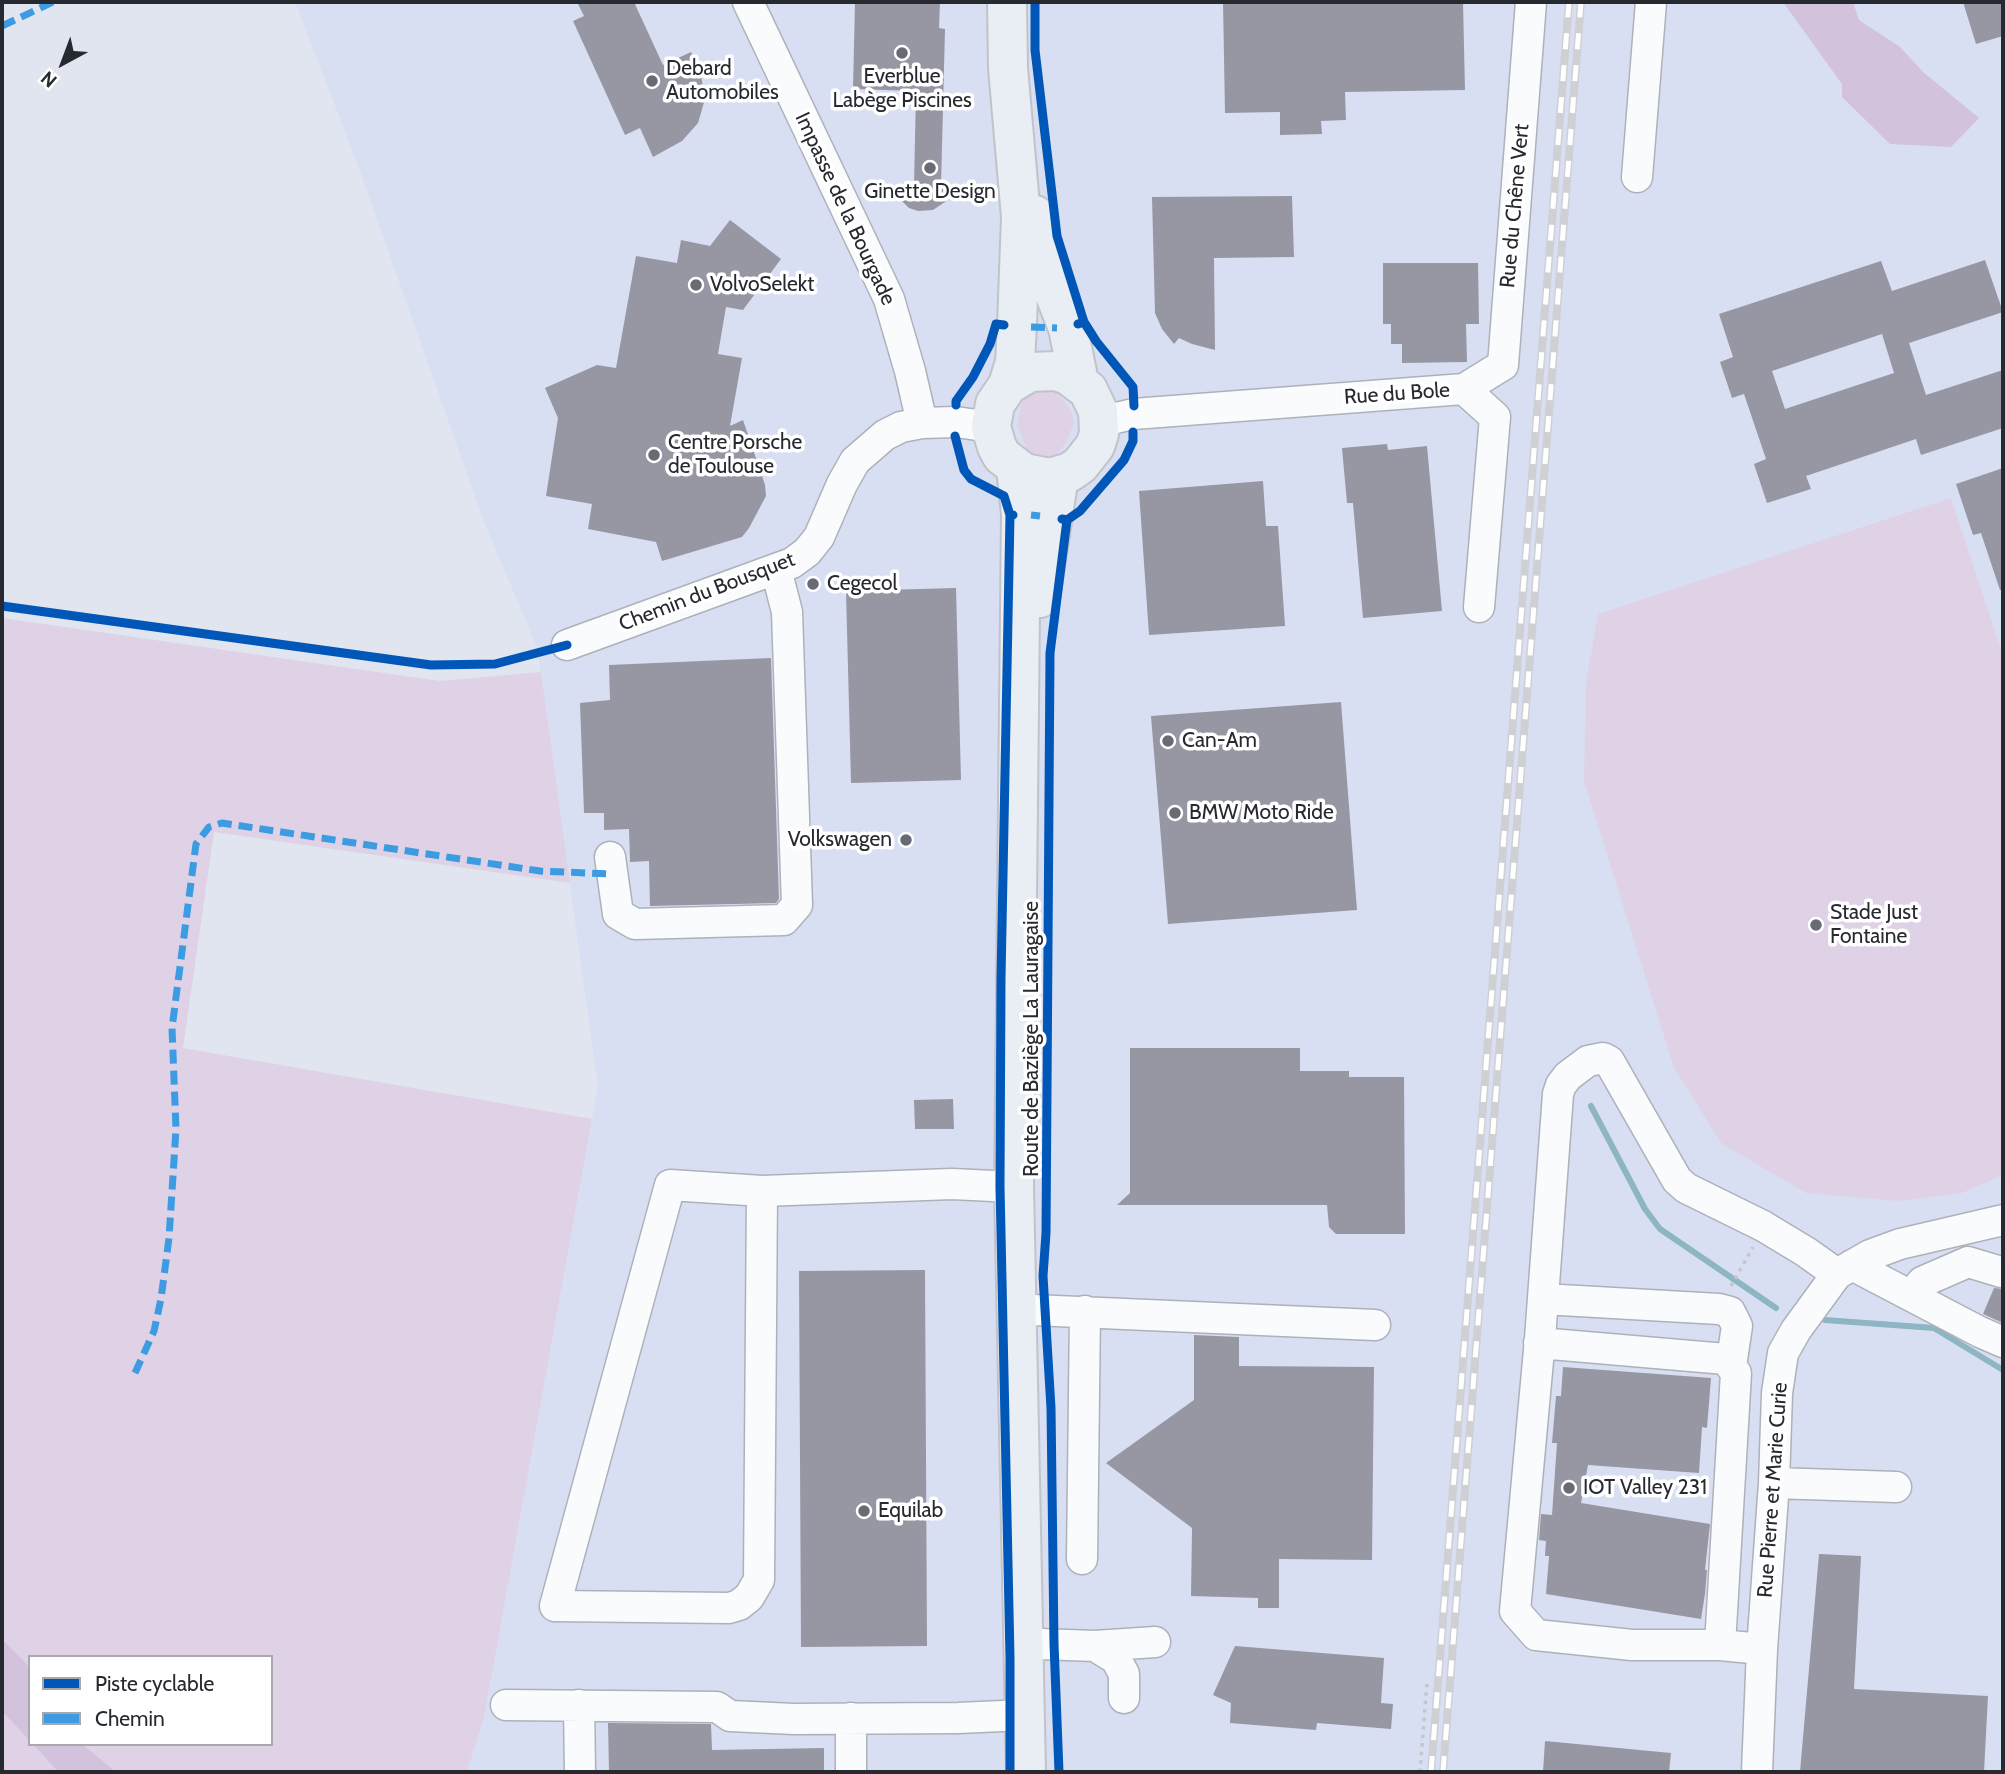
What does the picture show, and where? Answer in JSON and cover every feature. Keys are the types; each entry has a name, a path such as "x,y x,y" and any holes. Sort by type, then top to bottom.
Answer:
{"main road":[{"path":"1007,2 1008,68 1021,217 1015,362 1008,385"},
{"path":"1022,2 1027,118 1035,213 1051,285 1068,328 1079,382"},
{"path":"1043,370 1056,371 1079,382 1094,400 1100,422 1095,446 1089,456 1070,472 1059,476 1041,478 1016,469 997,447 992,427 995,404 1008,385 1018,377 1043,370"},
{"name":"Route de Baziège La Lauragaise","path":"1016,469 1021,514 1014,1187 1026,1772"},
{"name":"Route de Baziège La Lauragaise","path":"1043,1772 1031,1186 1033,652 1059,476"}],"street":[{"name":"Impasse de la Bourgade","path":"748,2 889,299 922,423"},
{"name":"Rue du Chêne Vert","path":"1464,389 1503,365 1531,2"},
{"path":"1637,177 1651,2"},
{"name":"Rue du Bole","path":"1100,422 1133,414 1464,389 1495,417 1479,607"},
{"name":"Chemin du Bousquet","path":"567,645 792,563 807,552 819,537 842,484 862,454 901,427 956,422 992,427"},
{"path":"610,857 618,914 635,924 784,920 797,905 787,612 776,569"},
{"path":"1762,1649 1720,1645 1632,1645 1535,1635 1515,1611 1543,1300 1558,1094 1568,1076 1595,1058 1604,1058 1615,1069 1677,1180 1686,1188 1763,1226 1806,1252 1837,1278 1912,1296 2003,1342"},
{"path":"762,1191 758,1580 750,1597 729,1608 555,1606 670,1185 762,1191 952,1184 1014,1187"},
{"path":"1837,1278 1870,1255 1900,1244 2003,1220"},
{"path":"1912,1296 1922,1282 1968,1262 2001,1272"},
{"name":"Rue Pierre et Marie Curie","path":"1757,1772 1777,1393 1783,1353 1796,1330 1837,1278"},
{"path":"1543,1300 1719,1309 1730,1312 1737,1325 1731,1366"},
{"path":"1033,1310 1375,1325"},
{"path":"1082,1559 1085,1311"},
{"path":"1539,1343 1726,1359 1736,1373 1720,1645"},
{"path":"1774,1483 1896,1487"},
{"path":"1040,1644 1094,1646 1155,1642"},
{"path":"1094,1646 1116,1659 1124,1674 1124,1698"},
{"path":"506,1705 717,1707 730,1716 851,1718 1025,1715"},
{"path":"579,1705 580,1772"},
{"path":"851,1718 851,1772"}],"path":[{"path":"1726,1296 1742,1267"},
{"path":"1420,1772 1427,1683"}],"shaded area":[{"path":"295,2 2003,2 2003,1772 467,1772 484,1718 598,1086 537,647 484,522 356,160"},
{"path":"1783,2 1853,2 1859,20 1900,47 1923,72 1979,118 1951,147 1890,144 1842,97 1842,84"},
{"path":"1046,383 1062,398 1072,413 1074,423 1066,443 1049,463 1031,460 1017,425 1026,386"},
{"name":"Stade Just Fontaine","path":"1951,498 2003,656 2003,1175 1962,1193 1898,1201 1806,1193 1722,1144 1674,1068 1584,781 1586,683 1598,614"},
{"path":"2,618 440,681 541,672 570,883 214,832 183,1048 592,1119 484,1718 467,1772 116,1772 84,1746 273,1746 273,1655 28,1655 28,1667 2,1639"},
{"path":"2,1639 28,1667 28,1739 2,1711"},
{"path":"2,1711 28,1739 28,1746 35,1746 58,1772 2,1772"},
{"path":"35,1746 84,1746 116,1772 58,1772"}],"building":[{"name":"Debard Automobiles","path":"577,2 634,2 663,65 691,52 701,75 705,99 698,123 682,141 653,157 640,128 625,135 573,21 584,16"},
{"path":"855,2 940,2 939,28 945,29 941,186 953,186 945,202 933,210 918,211 909,208 898,197 893,185 914,185 916,91 853,89"},
{"path":"1223,2 1463,2 1465,90 1345,92 1346,120 1321,121 1322,134 1280,135 1280,112 1225,113"},
{"path":"1963,2 2003,2 2003,36 1976,44"},
{"path":"1292,196 1294,257 1214,258 1215,350 1179,338 1174,344 1162,329 1155,313 1152,197"},
{"name":"Centre Porsche de Toulouse","path":"730,220 781,259 743,310 726,307 718,354 742,358 730,426 743,420 765,485 766,496 742,537 662,561 656,542 588,529 592,504 546,496 558,418 545,388 597,365 616,368 636,256 677,263 681,240 710,246"},
{"path":"1985,260 2003,312 1909,343 1926,395 2003,370 2003,428 1921,455 1916,439 1806,476 1811,489 1767,503 1754,464 1766,459 1744,394 1732,398 1720,362 1733,357 1719,314 1881,261 1892,291","holes":["1882,334 1894,373 1785,409 1772,371"]},
{"path":"1383,263 1478,263 1479,324 1466,324 1467,362 1402,363 1402,344 1391,344 1391,324 1383,324"},
{"path":"1387,444 1388,450 1427,446 1442,611 1363,618 1353,503 1347,503 1342,448"},
{"path":"2003,468 2003,590 2000,590 1981,533 1973,535 1956,484"},
{"path":"1263,481 1266,526 1278,526 1285,626 1149,635 1139,491"},
{"path":"956,588 961,780 851,783 846,591"},
{"path":"771,658 779,899 776,903 650,906 649,861 630,862 629,829 604,830 604,813 584,813 580,703 610,700 609,665"},
{"path":"1341,702 1357,910 1168,924 1151,716"},
{"path":"1130,1048 1300,1048 1300,1071 1349,1071 1349,1077 1404,1077 1405,1234 1336,1234 1329,1227 1327,1205 1117,1205 1130,1193"},
{"path":"953,1099 954,1129 915,1129 914,1100"},
{"name":"Equilab","path":"925,1270 927,1646 801,1647 799,1271"},
{"path":"1994,1288 2003,1289 2003,1323 1983,1314"},
{"path":"1194,1335 1239,1337 1239,1366 1374,1367 1372,1560 1279,1559 1279,1608 1258,1608 1258,1598 1191,1596 1192,1528 1106,1463 1194,1400"},
{"name":"IOT Valley 231","path":"1563,1367 1711,1378 1707,1428 1702,1427 1699,1473 1588,1465 1581,1503 1710,1524 1701,1619 1546,1594 1549,1556 1545,1556 1546,1541 1539,1540 1541,1514 1552,1515 1557,1443 1552,1443 1556,1396 1561,1396"},
{"path":"1819,1554 1861,1556 1854,1689 1988,1696 1984,1772 1800,1772"},
{"path":"1235,1646 1384,1658 1381,1703 1393,1704 1391,1729 1317,1723 1316,1730 1230,1723 1231,1703 1213,1695"},
{"path":"608,1723 711,1724 712,1750 824,1748 824,1772 609,1772"},
{"path":"1545,1741 1671,1753 1669,1772 1543,1772"}],"waterway":[{"path":"1591,1106 1645,1209 1660,1229 1776,1308"},
{"path":"1825,1320 1934,1328 2003,1370"}],"railway":[{"path":"1431,1772 1569,2"},
{"path":"1443,1772 1581,2"}],"marked path":[{"path":"2,26 53,2"},
{"path":"1031,327 1057,328"},
{"path":"1031,515 1040,516"},
{"path":"135,1373 154,1331 161,1299 169,1238 176,1129 172,1028 196,844 209,827 222,823 540,871 612,874"}],"cycle path":[{"path":"1035,2 1035,50 1057,236 1084,322"},
{"path":"1078,324 1084,322 1133,387 1134,406"},
{"path":"956,405 990,344 996,324 1004,325"},
{"path":"1062,519 1067,520 1080,511 1124,460 1133,441 1133,432"},
{"path":"955,436 964,470 971,479 1004,496 1010,515 1013,515"},
{"path":"1010,515 1000,1186 1010,1772"},
{"path":"1059,1772 1054,1644 1051,1408 1043,1276 1046,1233 1050,653 1067,520"},
{"path":"2,606 431,665 495,664 567,645"}],"place":[{"name":"Everblue Labège Piscines","path":"902,53"},
{"name":"Debard Automobiles","path":"652,81"},
{"name":"Ginette Design","path":"930,168"},
{"name":"VolvoSelekt","path":"696,285"},
{"name":"Centre Porsche de Toulouse","path":"654,455"},
{"name":"Cegecol","path":"813,584"},
{"name":"Can-Am","path":"1168,741"},
{"name":"BMW Moto Ride","path":"1175,813"},
{"name":"Volkswagen","path":"906,840"},
{"name":"Stade Just Fontaine","path":"1816,925"},
{"name":"IOT Valley 231","path":"1569,1488"},
{"name":"Equilab","path":"864,1511"}]}
